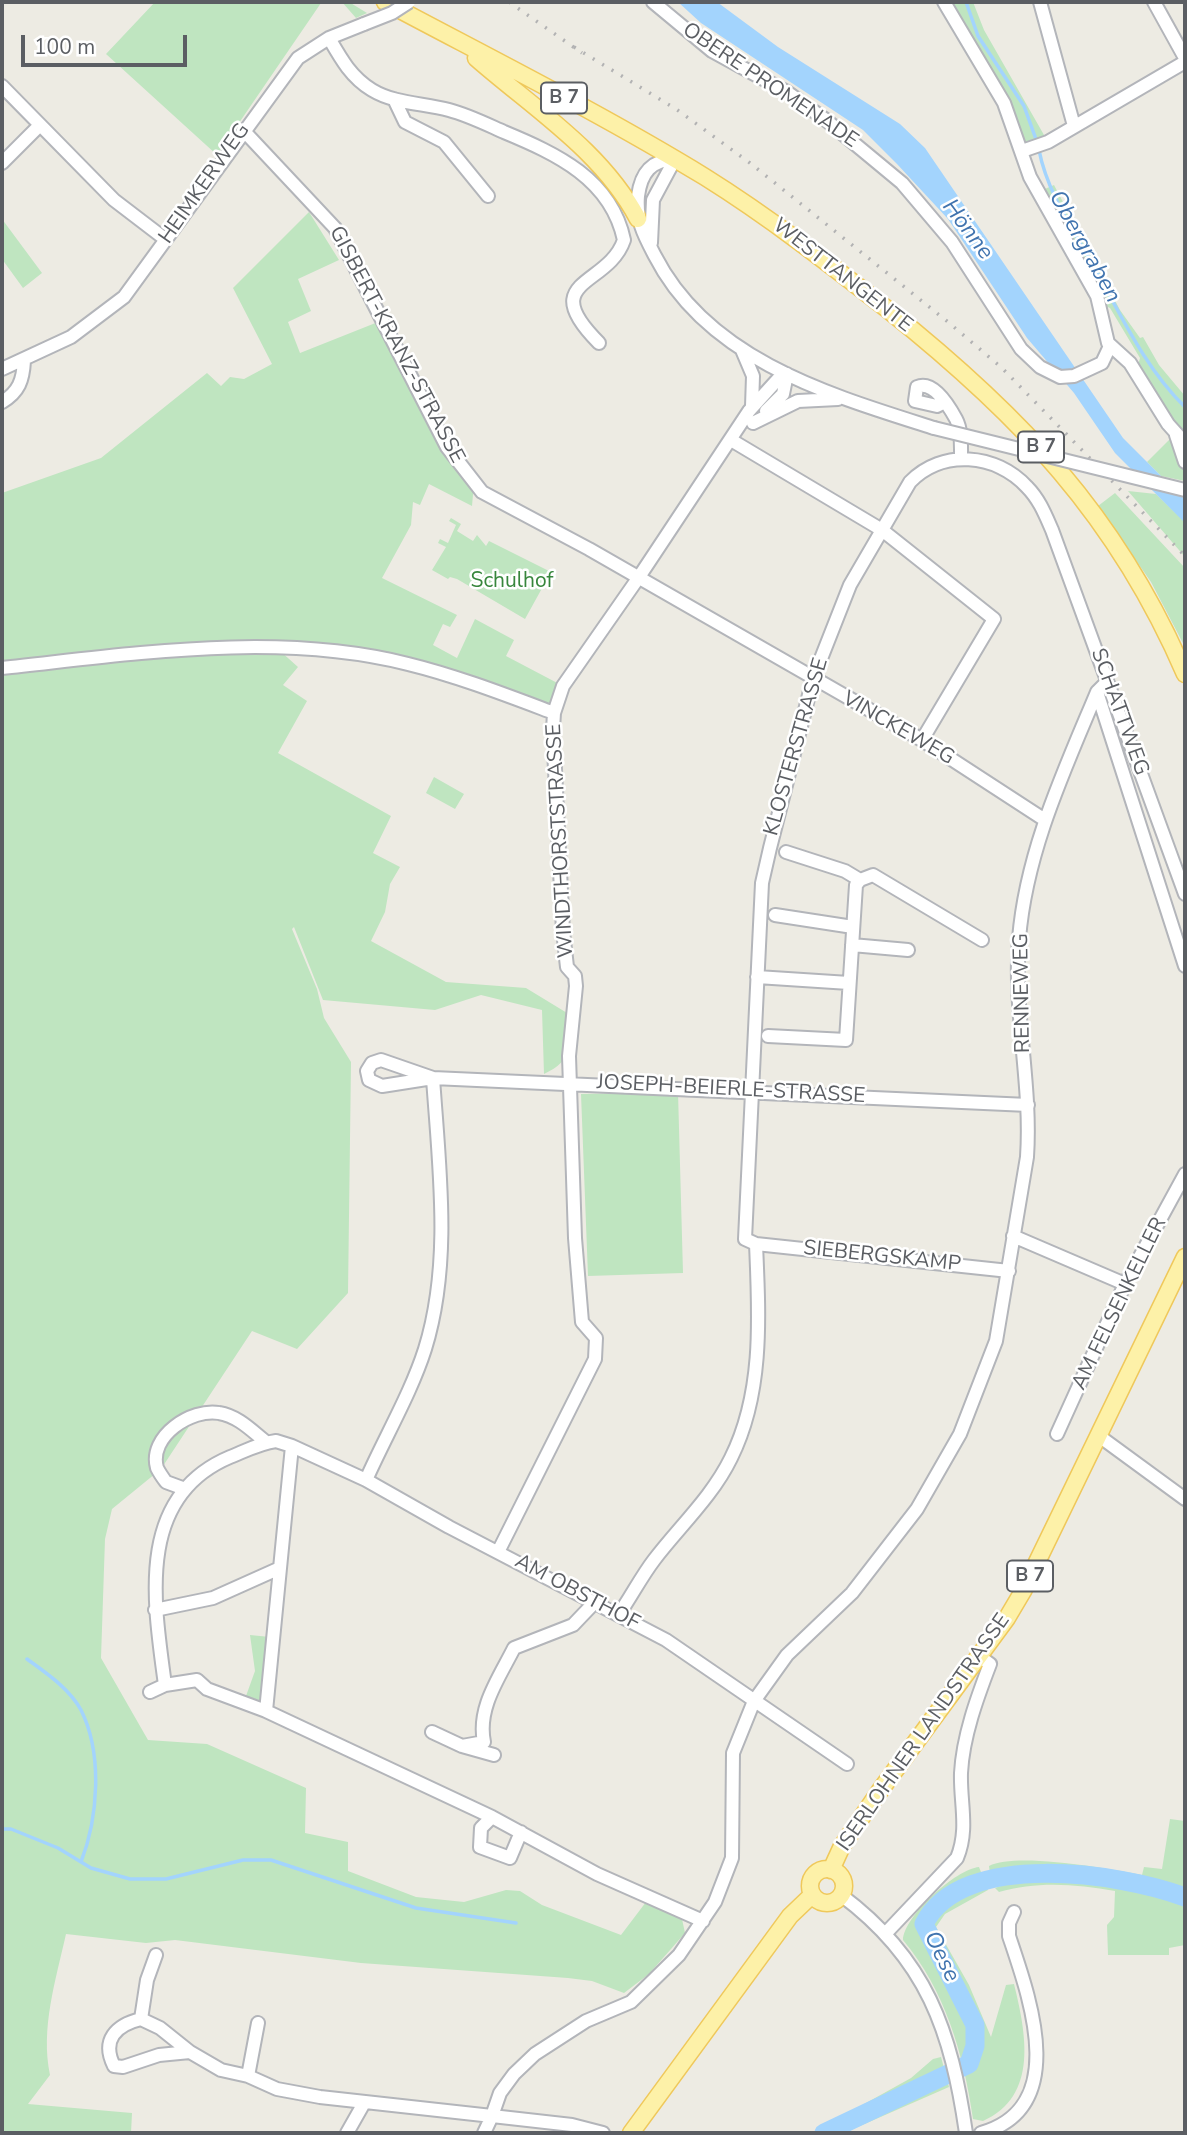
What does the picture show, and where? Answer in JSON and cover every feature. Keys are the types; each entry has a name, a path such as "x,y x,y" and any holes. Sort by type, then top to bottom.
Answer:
{"main road":[{"name":"WESTTANGENTE","path":"385,2 675,159 814,251 958,368 1036,441 1118,545 1166,629 1185,674"},
{"path":"453,38 592,156 614,180 638,219"},
{"name":"ISERLOHNER LANDSTRASSE","path":"831,1870 842,1846 879,1792 1023,1591 1185,1257"},
{"name":"B 7","path":"631,2133 790,1916 813,1895 810,1887 813,1876 822,1870 831,1870"},
{"path":"813,1895 825,1903 835,1901 841,1895 844,1882 831,1870"}],"street":[{"name":"HEIMKERWEG","path":"2,369 71,337 124,297 298,58 329,38 392,13 409,2"},
{"name":"OBERE PROMENADE","path":"653,2 712,51 787,92 889,170 952,242 1021,349 1040,367 1060,377 1081,373 1102,363 1110,346"},
{"path":"944,2 1004,103 1030,177 1100,304 1110,346 1130,363 1180,439 1185,462"},
{"path":"1040,2 1074,126"},
{"path":"1022,151 1048,142 1185,60 1154,2"},
{"path":"329,38 349,71 372,90 394,99 462,114 547,150 581,172 604,194 620,221 624,240 617,257 579,285 573,302 580,321 599,343"},
{"path":"2,86 114,200 165,239"},
{"path":"394,99 405,122 444,142 488,196"},
{"path":"2,163 39,126"},
{"name":"GISBERT-KRANZ-STRASSE","path":"243,130 334,228 447,447 474,483 494,499 639,577"},
{"path":"675,159 653,164 645,172 639,191 638,219 652,251 678,295 696,316 742,349 787,374 843,399 933,428 1185,491"},
{"path":"652,251 650,225 653,200 675,159"},
{"path":"742,349 753,376 752,407"},
{"path":"2,402 11,397 22,381 24,361"},
{"name":"WINDTHORSTSTRASSE","path":"731,440 783,394 787,374"},
{"name":"WINDTHORSTSTRASSE","path":"498,1552 595,1359 596,1338 582,1322 575,1238 569,1034 576,986 575,976 567,967 563,932 554,713 567,679 639,577 752,407 779,378 787,374"},
{"name":"WINDTHORSTSTRASSE","path":"753,423 798,401 843,399"},
{"path":"943,403 957,420 961,458"},
{"path":"731,440 882,530 994,619 922,740"},
{"name":"KLOSTERSTRASSE","path":"756,1244 745,1239 762,883 813,679 850,585 910,482 922,469 961,458 993,464 1017,478 1037,499 1052,530"},
{"name":"SCHATTWEG","path":"1052,530 1185,894"},
{"name":"VINCKEWEG","path":"639,577 922,740 1045,820"},
{"path":"2,668 189,649 311,649 407,663 554,713"},
{"name":"RENNEWEG","path":"484,2133 500,2093 514,2074 535,2054 586,2021 631,2002 673,1963 703,1921 715,1902 732,1858 733,1753 754,1701 787,1655 852,1593 917,1509 960,1434 996,1341 1027,1157 1028,1105 1019,1002 1019,937 1030,874 1045,820 1097,692 1107,682"},
{"name":"SCHATTWEG","path":"1097,692 1185,966"},
{"path":"786,852 845,871 860,880"},
{"path":"768,1036 846,1040 856,885 860,880 873,875 982,940"},
{"path":"775,915 853,927"},
{"path":"852,945 908,950"},
{"path":"758,977 849,983"},
{"name":"JOSEPH-BEIERLE-STRASSE","path":"366,1480 425,1350 432,1319 441,1248 433,1078 569,1082 1028,1105"},
{"name":"AM FELSENKELLER","path":"1057,1434 1125,1284 1185,1174"},
{"path":"1013,1236 1125,1284"},
{"path":"619,1614 653,1562 706,1497 730,1460 743,1431 760,1342 756,1244"},
{"name":"SIEBERGSKAMP","path":"756,1244 1009,1270"},
{"path":"165,1685 155,1610 154,1571 162,1530 185,1489 211,1465 266,1442 236,1419 217,1412 197,1415 177,1425 165,1435 158,1450 157,1467 166,1482 185,1489"},
{"path":"1099,1436 1185,1499"},
{"name":"AM OBSTHOF","path":"266,1442 276,1440 292,1446 366,1480 619,1614 696,1658 847,1764"},
{"path":"266,1711 292,1446"},
{"path":"155,1610 213,1598 281,1568"},
{"path":"462,1746 484,1742 482,1729 486,1704 514,1648 573,1625 594,1603"},
{"path":"885,1934 957,1858 963,1843 961,1773 969,1730 990,1664 979,1656"},
{"path":"150,1692 165,1685 197,1680 207,1689 266,1711 492,1816 597,1874 703,1921"},
{"path":"432,1731 462,1746 495,1755"},
{"path":"492,1816 481,1828 480,1847 510,1858 521,1832"},
{"path":"841,1895 885,1934 914,1971 936,2009 953,2058 966,2133"},
{"path":"981,2133 998,2127 1025,2102 1036,2056 1035,2024 1009,1936 1009,1923 1014,1912"},
{"path":"141,2020 147,1980 156,1955"},
{"path":"190,2052 159,2055 124,2067 114,2066 108,2054 109,2040 115,2030 141,2020 160,2028 190,2052 221,2070 248,2076 277,2089 364,2103 572,2125 603,2133"},
{"path":"248,2076 258,2024"},
{"path":"347,2133 364,2103"}],"green space":[{"path":"155,2 321,3 217,155 106,54"},
{"path":"342,2 349,2 367,13 356,18"},
{"path":"944,2 973,2 984,30 1048,142 1022,151"},
{"path":"1054,185 1120,310 1185,396 1185,481 1161,476 1147,462 1175,434 1136,373 1140,358 1110,308 1101,304 1038,192"},
{"path":"309,212 339,260 298,279 311,311 288,322 300,353 383,320 474,483 472,506 429,484 420,505 413,502 411,525 382,578 457,615 450,627 443,624 433,645 457,658 475,619 514,640 506,656 563,686 554,713 407,663 279,650 298,667 283,685 307,701 278,753 391,816 373,853 400,867 390,884 385,912 371,941 446,982 526,988 572,1016 570,1043 561,1063 544,1074 542,1010 481,995 435,1010 323,1000 294,927 292,929 317,989 324,1018 351,1062 348,1293 297,1349 252,1331 161,1469 112,1509 105,1539 101,1658 148,1740 207,1744 306,1788 305,1833 348,1842 348,1871 416,1897 464,1902 506,1890 520,1891 542,1905 621,1935 646,1902 682,1919 685,1933 649,1974 624,1993 592,1981 568,1978 361,1963 175,1940 146,1943 66,1934 48,2022 47,2058 50,2075 28,2104 132,2113 131,2133 2,2133 2,493 101,458 207,373 221,386 230,377 244,379 272,364 233,288"},
{"path":"2,219 42,273 23,288 2,259"},
{"path":"1128,491 1156,494 1185,522 1185,557"},
{"path":"1115,493 1185,568 1185,647 1151,582 1098,506"},
{"name":"Schulhof","path":"451,518 461,524 457,531 473,541 477,535 486,546 489,541 551,572 525,619 457,579 448,579 432,570 446,547 438,543 440,539 448,543 456,525 449,521"},
{"path":"434,777 464,794 455,809 426,793"},
{"path":"678,1092 683,1273 588,1276 581,1094"},
{"path":"250,1635 270,1637 264,1702 246,1696 255,1671"},
{"path":"1170,1819 1185,1821 1185,1889 1137,1876 1063,1867 990,1874 989,1866 1020,1861 1064,1863 1142,1875 1144,1867 1162,1869"},
{"path":"979,1867 988,1890 945,1914 936,1927 969,1985 991,2037 1006,1985 1014,1984 1024,2042 1021,2080 1013,2096 1001,2110 983,2121 973,2119 958,2047 941,2002 918,1959 903,1940 912,1919 933,1895 958,1876"},
{"path":"1020,1879 1104,1883 1185,1903 1185,1945 1169,1948 1169,1955 1108,1955 1107,1925 1114,1917 1115,1891 1057,1885 1028,1886 999,1892 995,1888"},
{"path":"941,2057 949,2087 844,2133 812,2133 911,2078 933,2059"}],"water":[{"name":"Hönne","path":"678,2 717,2 778,47 900,124 925,148 1123,438 1185,500 1185,523 1115,453 1074,393 1027,338 948,219 897,164 863,130 701,23"}],"waterway":[{"name":"Obergraben","path":"966,2 978,36 1024,106 1037,142"},
{"name":"Obergraben","path":"1039,150 1054,195 1124,322 1158,375 1185,407"},
{"path":"27,1659 70,1695 81,1710 88,1727 93,1746 96,1786 91,1826 81,1862"},
{"path":"2,1829 11,1829 58,1848 91,1868 130,1879 166,1879 243,1860 271,1860 416,1908 516,1923"},
{"name":"Oese","path":"824,2133 969,2064 975,2046 975,2025 924,1924 944,1900 972,1885 1006,1876 1045,1873 1123,1881 1185,1897"}],"railway":[{"path":"509,2 582,53"},
{"path":"574,47 676,109 750,163 948,322 1002,368 1185,556"}]}
